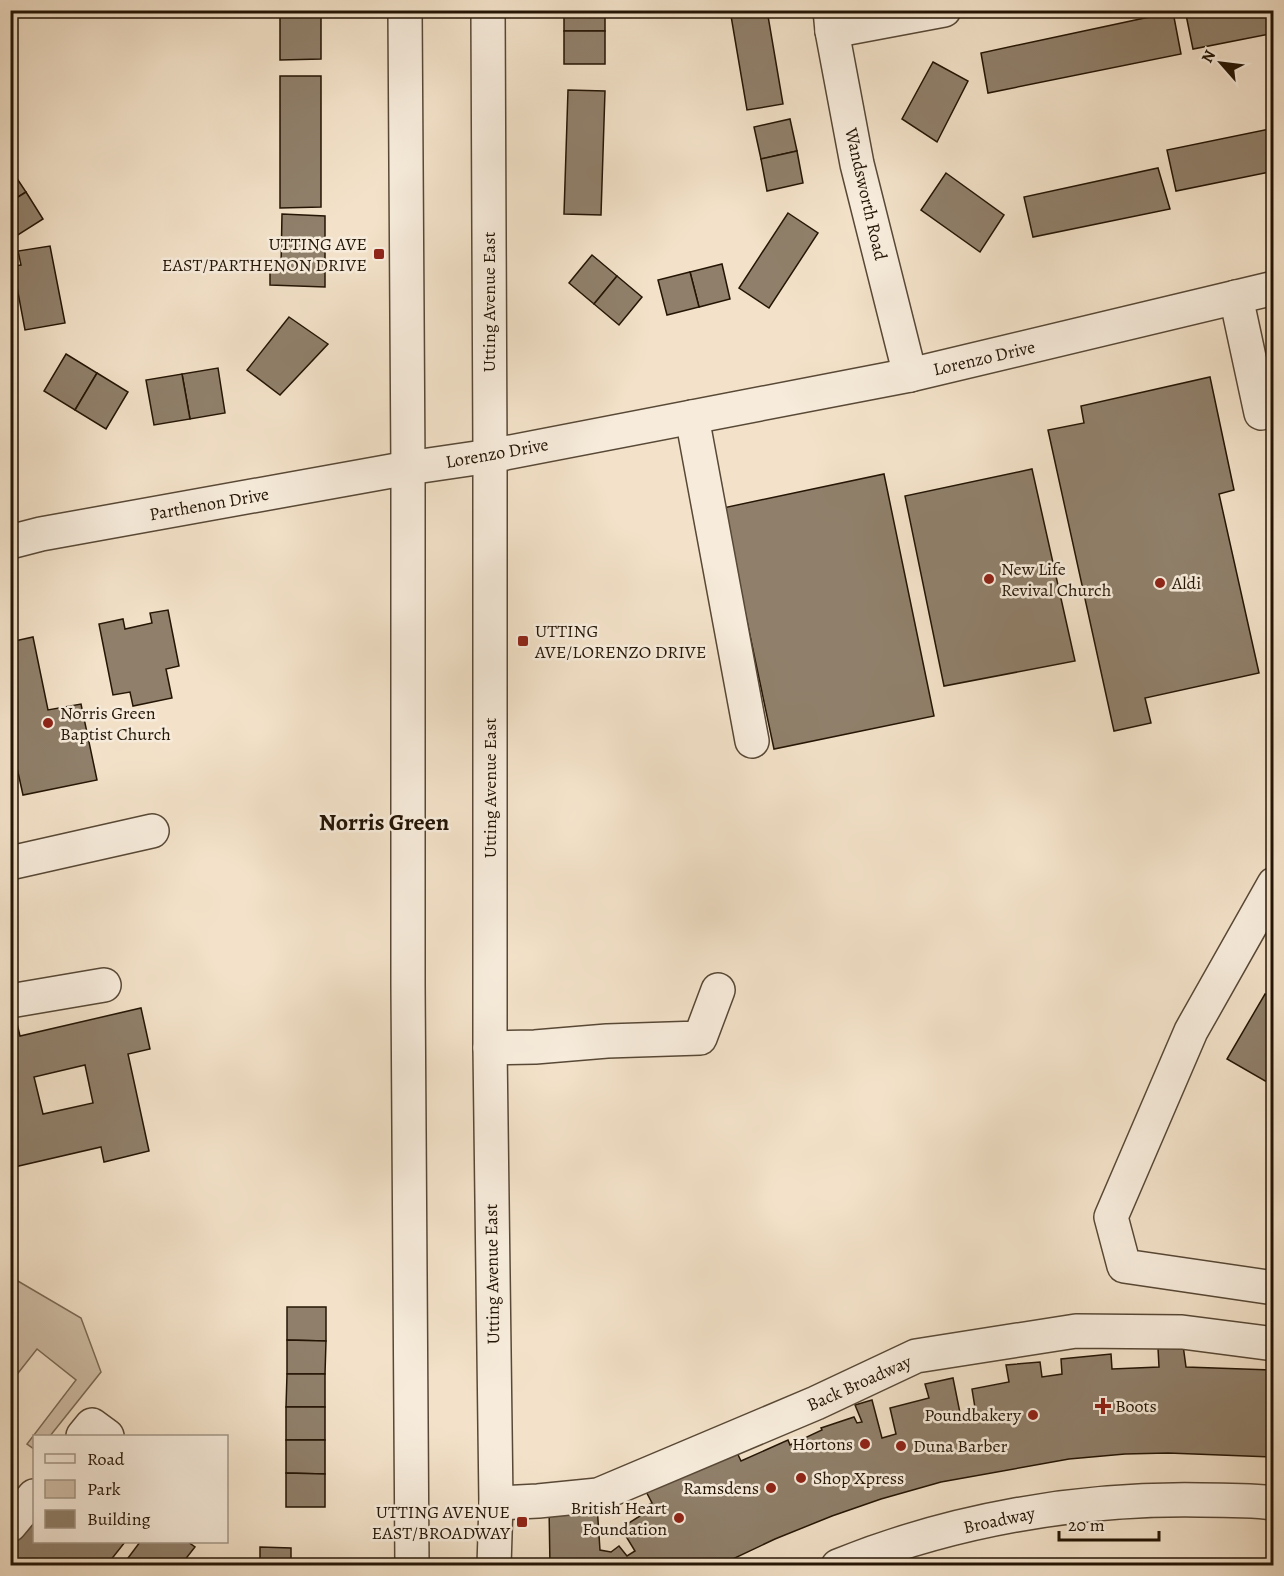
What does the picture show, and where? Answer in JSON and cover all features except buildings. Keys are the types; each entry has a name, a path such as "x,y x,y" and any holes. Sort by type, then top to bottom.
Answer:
{"street":[{"path":"405,10 412,1566"},
{"name":"Utting Avenue East","path":"488,10 489,1048 496,1503 494,1566"},
{"path":"831,21 944,10"},
{"name":"Wandsworth Road","path":"831,21 857,164 910,375"},
{"name":"Lorenzo Drive","path":"408,468 490,456 910,375 1274,288"},
{"path":"1236,297 1261,413"},
{"path":"692,417 752,741"},
{"name":"Parthenon Drive","path":"10,542 41,534 408,468"},
{"path":"10,863 152,831"},
{"path":"1274,884 1191,1031 1111,1217 1124,1266 1274,1288"},
{"path":"10,1001 104,984"},
{"path":"489,1048 700,1038 718,990"},
{"name":"Back Broadway","path":"496,1503 598,1495 816,1403 916,1356 1076,1330 1182,1332 1274,1344"},
{"path":"84,1435 92,1425 104,1435"},
{"path":"10,1525 33,1497"},
{"name":"Broadway","path":"838,1566 887,1547 1025,1513 1074,1506 1170,1499 1274,1503"}],"green space":[{"path":"11,1277 81,1318 101,1372 51,1435 34,1435 76,1380 37,1349 11,1382"},
{"path":"33,1436 33,1448 27,1444"}],"place":[{"name":"UTTING AVE EAST/PARTHENON DRIVE","path":"379,254"},
{"name":"New Life Revival Church","path":"989,579"},
{"name":"Aldi","path":"1160,583"},
{"name":"UTTING AVE/LORENZO DRIVE","path":"523,641"},
{"name":"Norris Green Baptist Church","path":"48,723"},
{"name":"Boots","path":"1103,1406"},
{"name":"Poundbakery","path":"1033,1415"},
{"name":"Hortons","path":"865,1444"},
{"name":"Duna Barber","path":"901,1446"},
{"name":"Shop Xpress","path":"801,1478"},
{"name":"Ramsdens","path":"771,1488"},
{"name":"British Heart Foundation","path":"679,1518"},
{"name":"UTTING AVENUE EAST/BROADWAY","path":"522,1522"}],"district":[{"name":"Norris Green","path":"384,822"}]}
